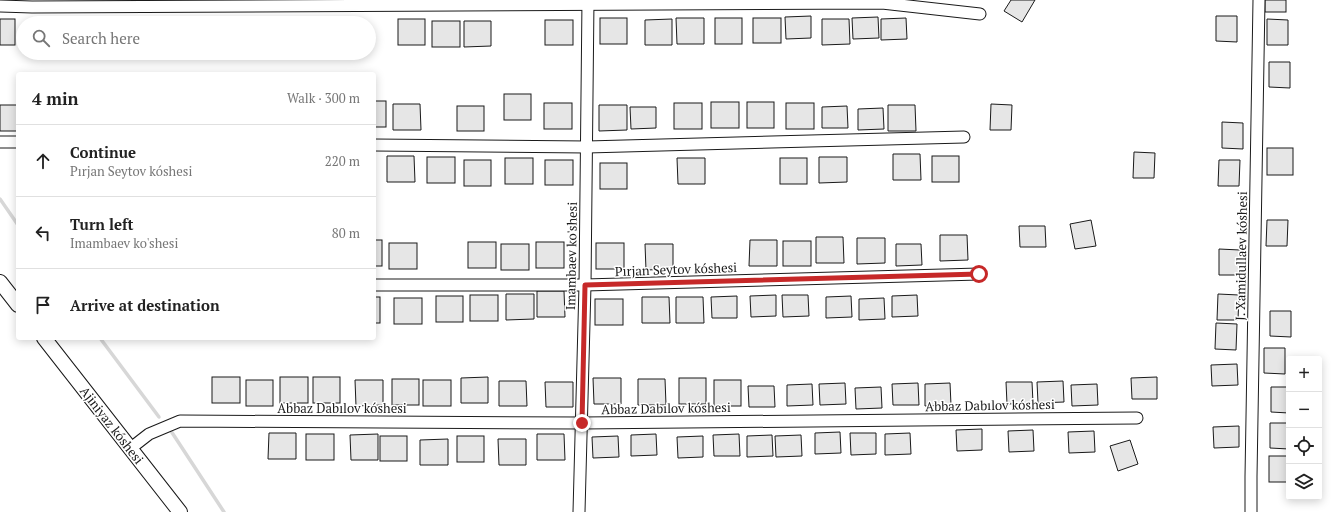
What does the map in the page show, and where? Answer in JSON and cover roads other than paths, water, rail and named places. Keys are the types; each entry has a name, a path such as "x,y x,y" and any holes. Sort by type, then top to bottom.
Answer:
{"street":[{"name":"J. Xamidullaev kóshesi","path":"1251,512 1259,0"},
{"path":"0,6 588,2 882,3 980,14"},
{"name":"Imambaev ko'shesi","path":"579,512 585,285 588,2"},
{"path":"376,145 587,147 964,137"},
{"path":"0,142 16,142"},
{"name":"Pırjan Seytov kóshesi","path":"376,285 585,285 979,274"},
{"path":"0,282 16,302"},
{"name":"Ajiniyaz kóshesi","path":"46,340 180,512"},
{"name":"Abbaz Dabılov kóshesi","path":"131,448 150,434 180,421 582,423 1137,418"}],"waterway":[{"path":"0,199 16,222"},
{"path":"101,340 159,417"},
{"path":"171,431 224,512"}]}
